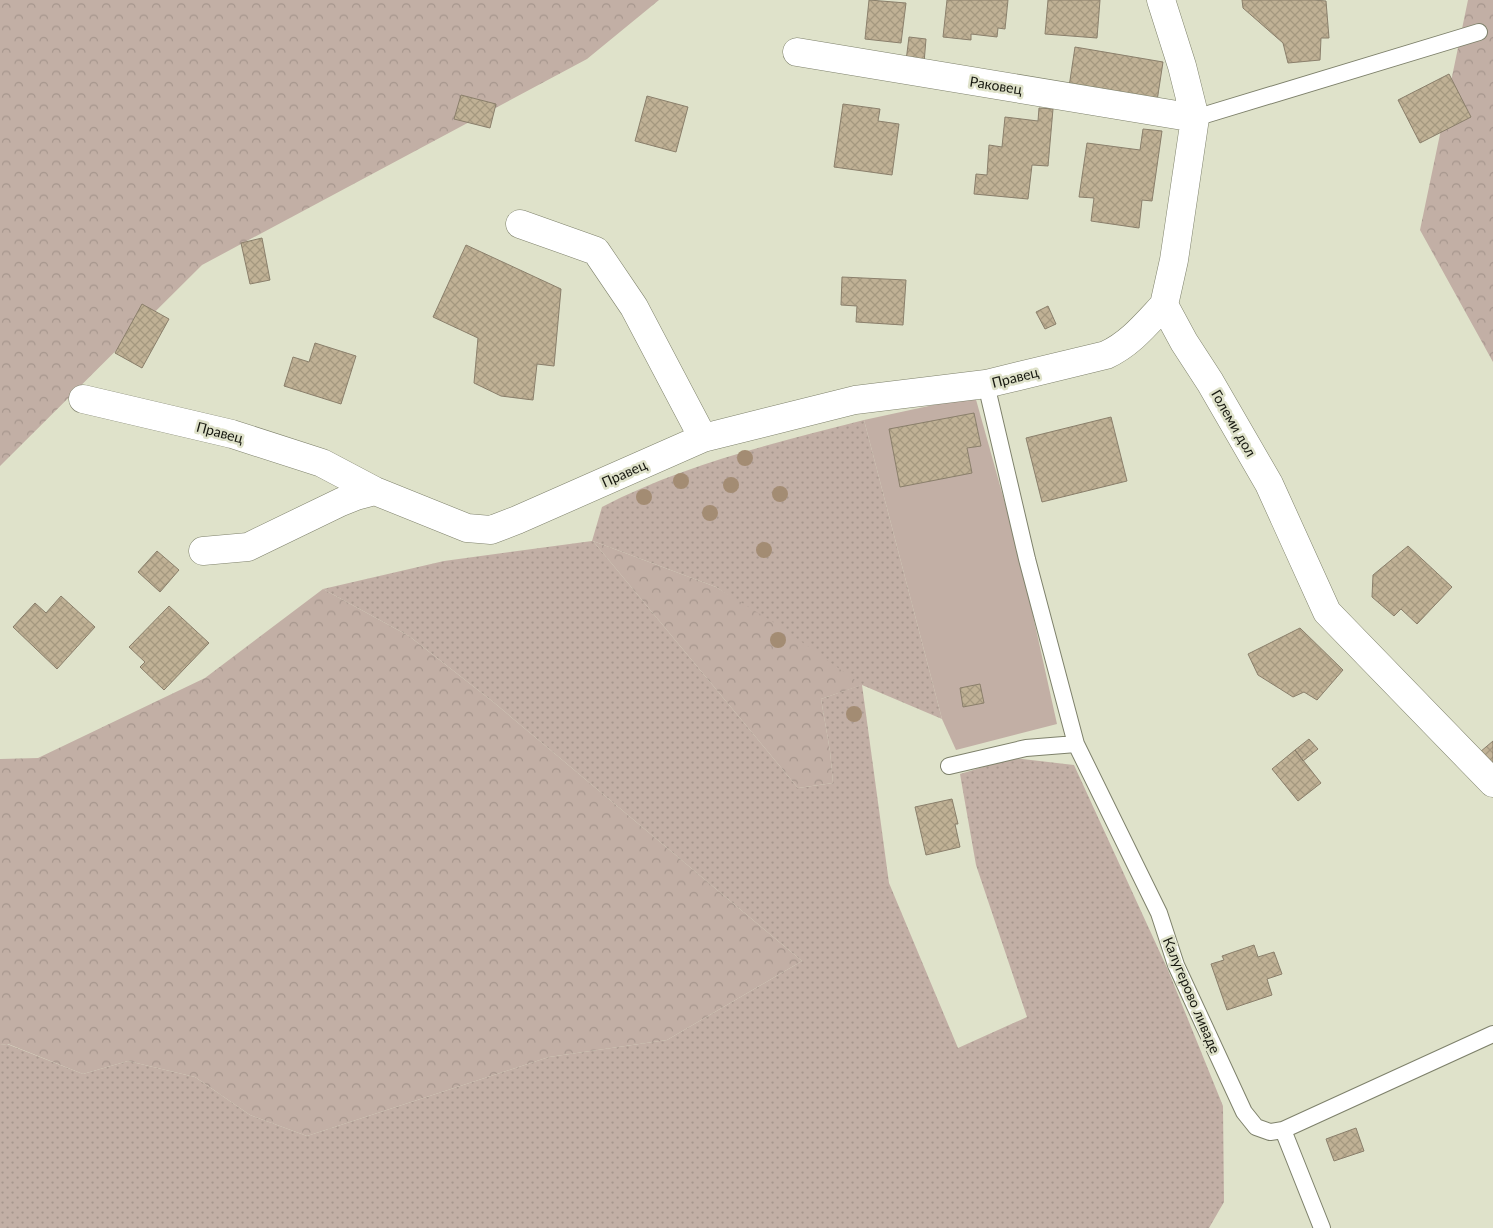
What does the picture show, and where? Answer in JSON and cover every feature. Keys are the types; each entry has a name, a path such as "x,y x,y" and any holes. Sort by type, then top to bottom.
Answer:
{"street":[{"path":"1161,0 1182,66 1195,118 1174,260 1164,305"},
{"name":"Раковец","path":"797,52 1195,118"},
{"path":"520,224 596,251 634,307 703,438"},
{"name":"Правец","path":"83,399 232,434 304,457 322,463 375,491 467,528 490,530 517,520 703,438 855,400 986,384 1106,355 1120,348 1136,335 1164,305"},
{"name":"Големи дол","path":"1164,305 1269,484 1327,612 1493,783"},
{"path":"203,551 248,547 341,502 375,491"}],"lane":[{"path":"1195,118 1479,32"},
{"name":"Калугерово ливаде","path":"986,384 1027,559 1076,744 1160,913 1176,965 1244,1112 1256,1127 1270,1132 1283,1130 1493,1034"},
{"path":"950,766 1026,748 1076,744"},
{"path":"1283,1130 1322,1228"}],"green space":[{"path":"0,0 659,0 587,59 202,265 0,466"},
{"path":"1468,0 1493,0 1493,362 1420,230"},
{"path":"975,396 1020,557 1057,724 956,750 942,719 864,420"},
{"path":"864,420 942,719 862,685 889,883 958,1048 1027,1017 976,865 960,774 1013,758 1074,765 1168,970 1223,1106 1224,1202 1209,1228 0,1228 0,1045 7,1044 83,1074 128,1061 195,1077 250,1115 307,1136 549,1057 667,1040 802,961 492,701 409,636 323,589 444,561 592,541 602,507 633,492 665,478 730,456","holes":["593,541 716,587 861,685 821,699 830,751 833,783 798,788"]},
{"path":"593,541 716,587 778,625 862,685 821,699 830,751 833,783 798,788"},
{"path":"323,589 409,636 492,701 802,961 667,1040 549,1057 307,1136 250,1115 195,1077 128,1061 83,1074 8,1044 0,1045 0,759 38,758 205,678"}],"building":[{"path":"869,0 906,3 901,43 865,39"},
{"path":"947,0 1008,0 1005,29 998,28 997,37 971,34 971,40 943,37"},
{"path":"1048,0 1100,0 1097,38 1045,34"},
{"path":"1242,0 1326,1 1329,38 1321,38 1320,60 1288,63 1283,43 1243,8"},
{"path":"909,37 926,39 924,63 906,61"},
{"path":"1075,47 1163,62 1157,101 1069,87"},
{"path":"1449,74 1471,117 1420,143 1398,100"},
{"path":"461,95 496,104 490,128 454,119"},
{"path":"647,96 688,107 676,152 635,141"},
{"path":"843,104 880,109 878,121 899,124 892,175 834,167"},
{"path":"1039,108 1053,109 1048,166 1032,165 1028,199 974,194 976,174 987,175 989,145 1002,147 1005,117 1038,121"},
{"path":"1143,129 1162,131 1152,201 1142,200 1139,228 1091,221 1094,198 1079,197 1087,143 1140,150"},
{"path":"262,238 270,280 250,284 241,243"},
{"path":"466,245 561,289 554,366 537,364 533,400 501,396 474,383 478,338 433,317"},
{"path":"842,277 906,280 903,325 856,322 857,306 841,305"},
{"path":"142,304 169,319 142,368 115,353"},
{"path":"1048,306 1056,324 1045,329 1036,312"},
{"path":"315,343 356,356 341,404 284,386 293,357 309,362"},
{"path":"974,413 981,446 967,448 972,473 900,487 889,429"},
{"path":"1111,417 1127,481 1042,502 1026,438"},
{"path":"1408,546 1452,587 1417,624 1401,609 1394,616 1372,597 1373,575"},
{"path":"157,551 179,570 160,592 138,572"},
{"path":"61,596 95,627 57,669 13,627 35,603 46,613"},
{"path":"169,606 209,643 164,690 140,667 145,662 129,647"},
{"path":"1300,628 1343,670 1317,700 1304,692 1293,697 1258,675 1248,654"},
{"path":"980,684 984,703 963,707 960,688"},
{"path":"1309,739 1318,749 1303,761 1295,750"},
{"path":"1493,741 1493,766 1480,752"},
{"path":"1295,750 1321,783 1298,801 1272,769"},
{"path":"952,799 958,824 955,824 960,847 926,855 915,807"},
{"path":"1254,945 1258,957 1274,952 1282,974 1267,979 1272,995 1227,1010 1211,964 1224,960 1222,956"},
{"path":"1356,1128 1364,1151 1334,1161 1326,1139"}]}
